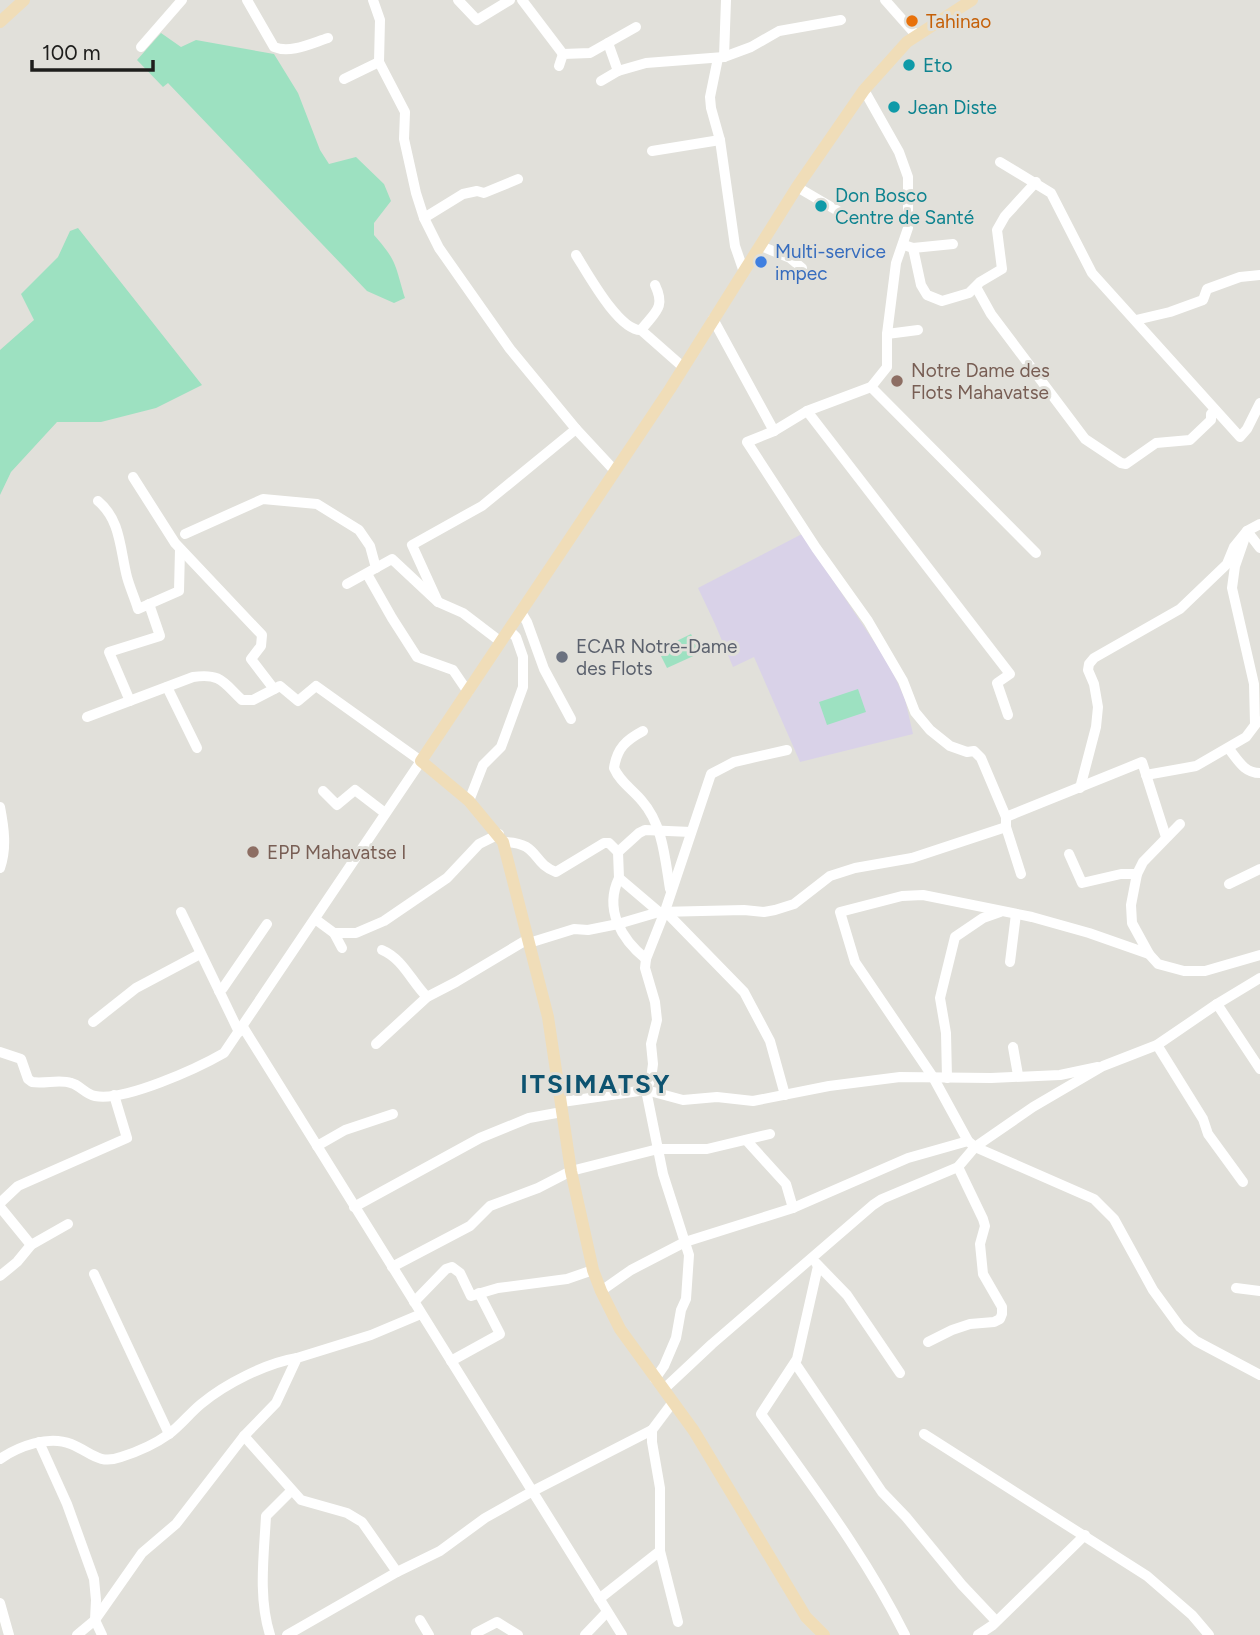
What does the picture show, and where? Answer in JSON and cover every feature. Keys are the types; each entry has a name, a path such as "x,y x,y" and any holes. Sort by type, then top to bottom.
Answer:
{"street":[{"path":"0,22 24,0"},
{"path":"141,47 182,0"},
{"path":"247,0 274,47 278,49 303,46 328,38"},
{"path":"373,0 380,20 379,62 405,112 404,139 416,193 424,218 439,248 509,349 615,471"},
{"path":"458,0 477,20 510,0"},
{"path":"522,0 563,54"},
{"path":"726,0 721,58 710,97 720,140 735,246 744,272"},
{"path":"884,0 916,35"},
{"path":"0,1052 21,1059 28,1079 33,1082 71,1083 84,1093 98,1097 166,1080 224,1052 522,612 683,368 797,187 864,90 888,60 916,35 972,0"},
{"path":"601,80 618,71 646,63 721,58 751,47 779,32 841,20"},
{"path":"563,54 590,53 636,27"},
{"path":"608,43 618,71"},
{"path":"559,66 563,54"},
{"path":"344,79 379,62"},
{"path":"864,90 899,152 908,177 908,246 927,295 942,301 969,293 1002,269 997,230 1005,216 1036,182"},
{"path":"652,150 720,140"},
{"path":"1000,162 1051,193 1092,273 1240,437 1260,403"},
{"path":"424,218 463,194 477,191 484,193 518,179"},
{"path":"797,187 838,211"},
{"path":"908,246 953,244"},
{"path":"761,246 790,258 802,268"},
{"path":"908,246 896,262 887,334 887,367 871,387 807,411 774,431 747,442 816,548 868,621 902,681 915,712 930,730 950,746 967,752 974,751 981,758 1006,822 1021,874"},
{"path":"576,255 609,305 629,327 641,330 683,368"},
{"path":"1136,320 1203,300 1207,289 1240,277 1260,275"},
{"path":"641,330 660,306 661,301 655,285"},
{"path":"976,287 991,314 1085,439 1121,463 1126,464 1156,443 1190,440 1211,420 1211,414 1215,410"},
{"path":"713,319 774,431"},
{"path":"887,334 918,330"},
{"path":"871,387 1036,553"},
{"path":"807,411 1010,674 997,683 1008,715"},
{"path":"438,602 412,545 482,506 576,429"},
{"path":"133,477 180,549 262,635 261,646 251,659 274,689"},
{"path":"185,534 263,499 317,503 359,530 370,546 371,571 392,618 417,657 453,670 468,692"},
{"path":"99,501 109,510 117,527 128,579 138,609 179,591 180,549"},
{"path":"1080,788 1096,727 1098,707 1094,684 1088,670 1089,664 1094,658 1180,609 1227,564 1234,547 1247,531 1260,524"},
{"path":"1247,531 1260,548"},
{"path":"1146,775 1188,768 1246,737 1258,721 1254,684 1232,588 1234,566 1247,531"},
{"path":"347,584 392,559 438,602 463,613 501,642"},
{"path":"130,701 108,652 160,636 149,604"},
{"path":"522,612 544,669 570,719"},
{"path":"468,801 483,765 501,747 523,687 523,657 516,637 509,630"},
{"path":"87,717 193,677 216,676 242,701 253,700 281,686 298,701 316,686 421,761 468,801 501,838 548,1017 571,1171 593,1270 601,1290 620,1329 694,1431 806,1617 824,1635"},
{"path":"167,687 197,748"},
{"path":"643,731 619,748 614,768 626,787 642,800 653,816 659,830 671,893"},
{"path":"1229,748 1244,768 1252,773 1260,773"},
{"path":"660,1384 686,1298 689,1255 663,1174 646,1090 651,1079 651,1044 657,1020 645,968 646,959 711,774 734,762 787,750"},
{"path":"376,1044 427,997 528,941 574,929 588,930 618,924 662,912 775,910 793,904 830,876 912,858 1006,822 1142,762 1166,837"},
{"path":"323,790 337,805 355,790 385,813"},
{"path":"0,807 4,831 4,856 0,868"},
{"path":"1180,824 1143,862 1138,874 1131,905 1132,923 1149,954 1158,964 1184,971 1205,971 1260,955"},
{"path":"618,852 645,830 691,832"},
{"path":"334,933 356,933 384,922 447,878 479,844 501,838 519,842 556,872 604,843 609,843 618,852 619,878 612,902 618,924 631,946 646,959"},
{"path":"1069,854 1082,883 1121,874 1138,874"},
{"path":"1230,884 1260,869"},
{"path":"619,878 662,912 744,992 770,1041 785,1095"},
{"path":"1149,954 1090,933 1016,914 912,894 840,912 855,962 933,1077 972,1144 1094,1199 1114,1219 1153,1290 1180,1327 1196,1341 1260,1375"},
{"path":"181,912 219,992 241,1030 317,1146 622,1635"},
{"path":"947,1078 946,1033 940,998 955,937 983,918 1000,912"},
{"path":"1010,962 1016,914"},
{"path":"315,919 334,933 342,947"},
{"path":"219,992 267,924"},
{"path":"382,950 397,957 416,986 427,997"},
{"path":"93,1023 136,988 201,954"},
{"path":"601,1290 631,1270 685,1242 793,1208 908,1158 972,1144 1103,1066 1157,1045 1260,978"},
{"path":"1217,1004 1260,1069"},
{"path":"1157,1045 1203,1119 1208,1134 1243,1182"},
{"path":"1013,1047 1018,1075"},
{"path":"354,1206 480,1138 529,1118 562,1107 646,1090 683,1100 718,1097 753,1101 900,1077 1060,1075 1103,1066"},
{"path":"30,1245 0,1205 18,1186 127,1138 114,1095"},
{"path":"317,1146 345,1130 393,1114"},
{"path":"392,1268 470,1226 490,1206 538,1188 571,1171 658,1149 707,1149 769,1135"},
{"path":"747,1140 786,1184 793,1208"},
{"path":"660,1384 815,1261 882,1199 958,1167 972,1144"},
{"path":"928,1342 970,1324 994,1322 1000,1319 1002,1314 1002,1307 983,1274 980,1244 985,1226 983,1219 958,1167"},
{"path":"0,1276 17,1262 30,1245 68,1224"},
{"path":"815,1261 795,1363 761,1414 836,1518 886,1598 905,1635"},
{"path":"815,1261 847,1295 900,1373"},
{"path":"414,1302 446,1269 452,1267 460,1273 471,1296 498,1288 567,1279 593,1270"},
{"path":"94,1274 169,1434"},
{"path":"1236,1288 1260,1291"},
{"path":"451,1361 500,1334 479,1293"},
{"path":"0,1445 4,1456 39,1442 70,1443 109,1461 134,1453 169,1434 202,1403 260,1368 371,1335 421,1314"},
{"path":"77,1635 95,1620 142,1553 176,1524 244,1436 276,1403 297,1358"},
{"path":"795,1363 882,1492 996,1621"},
{"path":"287,1635 440,1550 485,1518 533,1491 652,1430 673,1402"},
{"path":"652,1430 655,1469 660,1488 660,1551 678,1622"},
{"path":"924,1434 1147,1576 1192,1615 1209,1635"},
{"path":"244,1436 301,1500 347,1513 362,1522 397,1572"},
{"path":"39,1442 67,1504 94,1579 95,1620 102,1635"},
{"path":"270,1635 266,1622 263,1581 266,1516 292,1491"},
{"path":"978,1635 1085,1535"},
{"path":"599,1599 660,1551"},
{"path":"0,1602 9,1635"},
{"path":"585,1635 607,1612"},
{"path":"420,1620 429,1635"},
{"path":"477,1633 497,1622 518,1635"}],"shaded area":[{"path":"802,534 889,664 905,699 913,734 800,762 754,657 733,667 698,588"}],"green space":[{"path":"161,33 181,47 196,40 274,54 298,93 320,150 329,164 356,157 384,184 391,201 374,223 374,235 392,258 405,298 394,303 367,291 168,83 163,87 137,60"},
{"path":"78,228 202,385 156,408 101,422 57,422 11,472 0,495 0,350 34,320 21,294 58,257 70,231"},
{"path":"691,634 700,653 667,668 658,650"},
{"path":"858,689 866,712 827,725 819,702"}],"place":[{"name":"Tahinao","path":"912,21"},
{"name":"Eto","path":"909,65"},
{"name":"Jean Diste","path":"894,107"},
{"name":"Don Bosco Centre de Santé","path":"821,206"},
{"name":"Multi-service impec","path":"761,262"},
{"name":"Notre Dame des Flots Mahavatse","path":"897,381"},
{"name":"ECAR Notre-Dame des Flots","path":"562,657"},
{"name":"EPP Mahavatse I","path":"253,852"}],"district":[{"name":"ITSIMATSY","path":"596,1084"}]}
